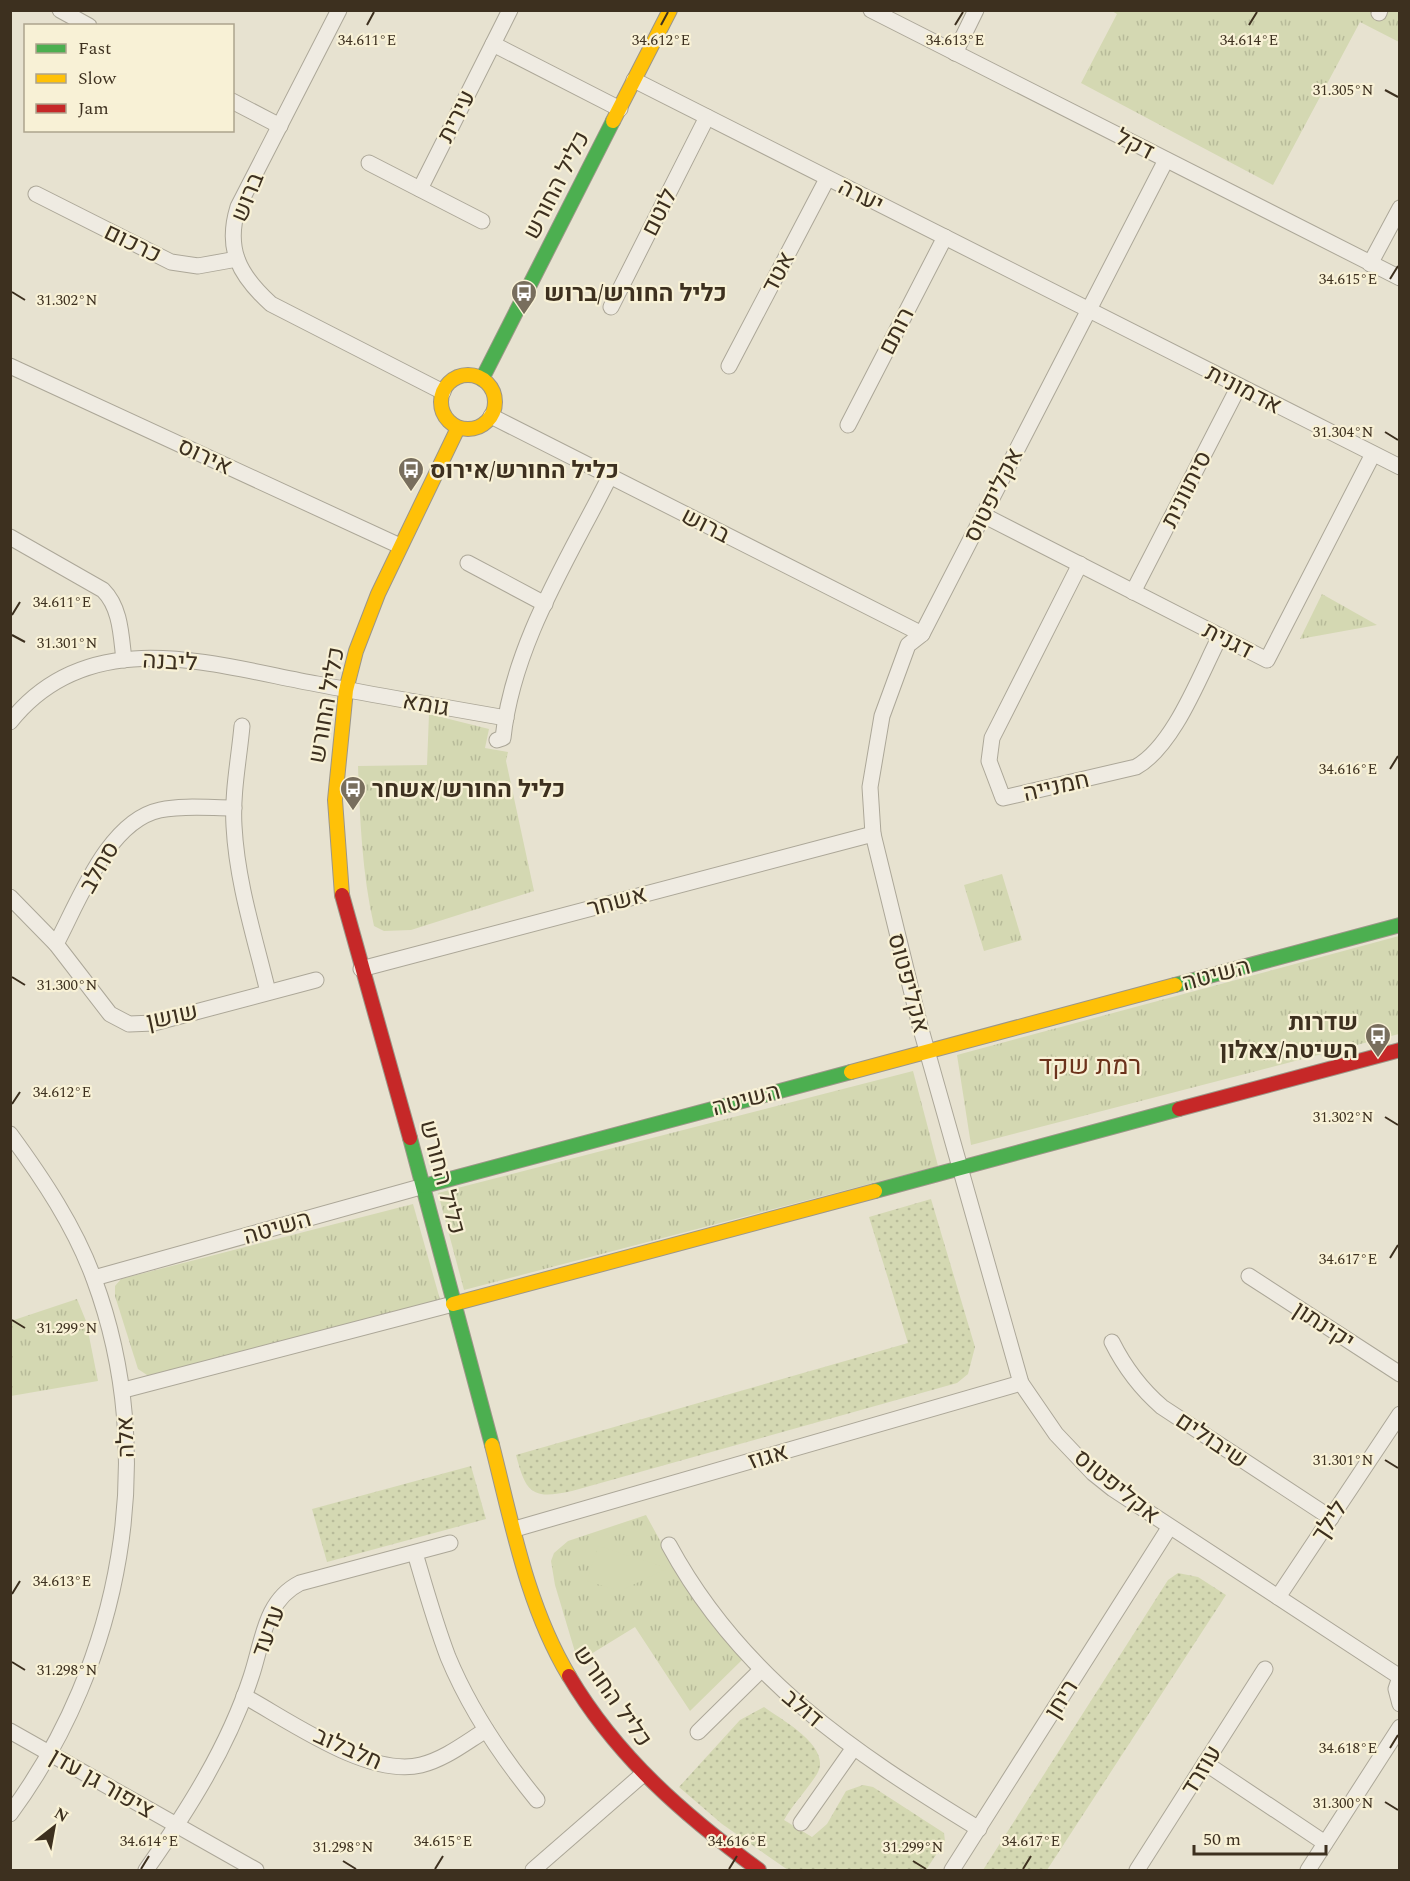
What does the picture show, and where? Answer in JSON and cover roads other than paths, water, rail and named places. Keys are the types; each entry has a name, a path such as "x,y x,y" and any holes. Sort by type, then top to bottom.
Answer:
{"street":[{"path":"60,10 84,24"},
{"name":"ברוש","path":"339,10 238,207 232,237 237,259 249,282 271,304 443,392"},
{"name":"עירית","path":"420,189 510,10"},
{"name":"כליל החורש","path":"482,379 670,10"},
{"name":"דקל","path":"871,10 1400,278"},
{"path":"954,53 976,10"},
{"path":"493,44 620,109"},
{"name":"יערה","path":"634,80 1089,310"},
{"path":"234,102 280,126"},
{"name":"לוטם","path":"611,307 707,117"},
{"name":"אקליפטוס","path":"1166,160 922,634 908,645 880,723 870,787 873,834 927,1051 962,1168 1021,1383 1056,1434 1093,1473 1169,1528 1400,1677"},
{"path":"369,163 482,221"},
{"name":"אטד","path":"729,366 827,178"},
{"name":"כרכום","path":"36,194 171,262 198,266 237,259"},
{"path":"1371,264 1400,208"},
{"name":"רותם","path":"848,425 945,237"},
{"name":"אדמונית","path":"1089,310 1400,467"},
{"name":"אירוס","path":"10,366 400,546"},
{"path":"470,375 482,379 494,396 491,416 475,429 458,428 443,413 443,392 457,378 470,375"},
{"name":"סיתוונית","path":"1133,592 1239,386"},
{"name":"ברוש","path":"491,416 922,634"},
{"name":"כליל החורש","path":"458,428 400,546 366,622 346,690 336,777 341,891 361,969 424,1186 453,1305 535,1606 553,1650 585,1704 642,1775 691,1821 759,1870"},
{"name":"דגנית","path":"983,515 1267,660 1373,454"},
{"path":"497,740 503,738 517,669 545,604 610,476"},
{"path":"10,537 94,584 111,598 117,612 124,660"},
{"path":"468,563 545,604"},
{"name":"חמנייה","path":"1080,564 992,738 989,761 1003,798 1136,767 1150,758 1167,739 1220,636"},
{"name":"ליבנה","path":"13,715 68,676 90,667 124,660 172,657 346,690"},
{"name":"גומא","path":"346,690 506,718"},
{"path":"242,726 234,808 240,876 268,992"},
{"name":"סחלב","path":"56,945 110,844 126,827 159,810 234,808"},
{"name":"אשחר","path":"361,969 873,834"},
{"name":"שושן","path":"10,897 56,945 110,1014 129,1024 154,1023 316,980"},
{"name":"השיטה","path":"94,1278 424,1186 1400,925"},
{"path":"124,1390 453,1305 1400,1050"},
{"name":"אלה","path":"10,1134 60,1209 94,1278 112,1332 124,1390 125,1503 114,1587 93,1659 65,1726 10,1814"},
{"name":"יקינתון","path":"1249,1276 1400,1374"},
{"name":"שיבולים","path":"1112,1342 1131,1375 1145,1393 1162,1407 1331,1518"},
{"name":"אגוז","path":"515,1529 1021,1383"},
{"name":"לילך","path":"1278,1597 1400,1414"},
{"name":"ריחן","path":"952,1870 1169,1528"},
{"name":"עדעד","path":"146,1870 177,1826 224,1744 244,1696 270,1612 285,1590 300,1583 450,1543"},
{"name":"דולב","path":"669,1545 706,1607 761,1670 816,1720 853,1749 979,1829"},
{"path":"415,1552 448,1656 486,1730 537,1800"},
{"name":"עוזרד","path":"1137,1870 1265,1668"},
{"path":"698,1732 761,1670"},
{"path":"1400,1677 1396,1689 1400,1704"},
{"name":"חלבלוב","path":"244,1696 355,1756 383,1766 409,1767 433,1761 486,1730"},
{"path":"1308,1870 1400,1727"},
{"name":"ציפור גן עדן","path":"10,1731 256,1870"},
{"path":"801,1823 853,1749"},
{"path":"1205,1764 1325,1843"},
{"path":"533,1870 642,1775"}],"place":[{"name":"כליל החורש/ברוש","path":"524,316"},
{"name":"כליל החורש/אירוס","path":"411,493"},
{"name":"כליל החורש/אשחר","path":"353,812"},
{"name":"שדרות השיטה/צאלון","path":"1378,1059"}],"district":[{"name":"רמת שקד","path":"1090,1065"}]}
